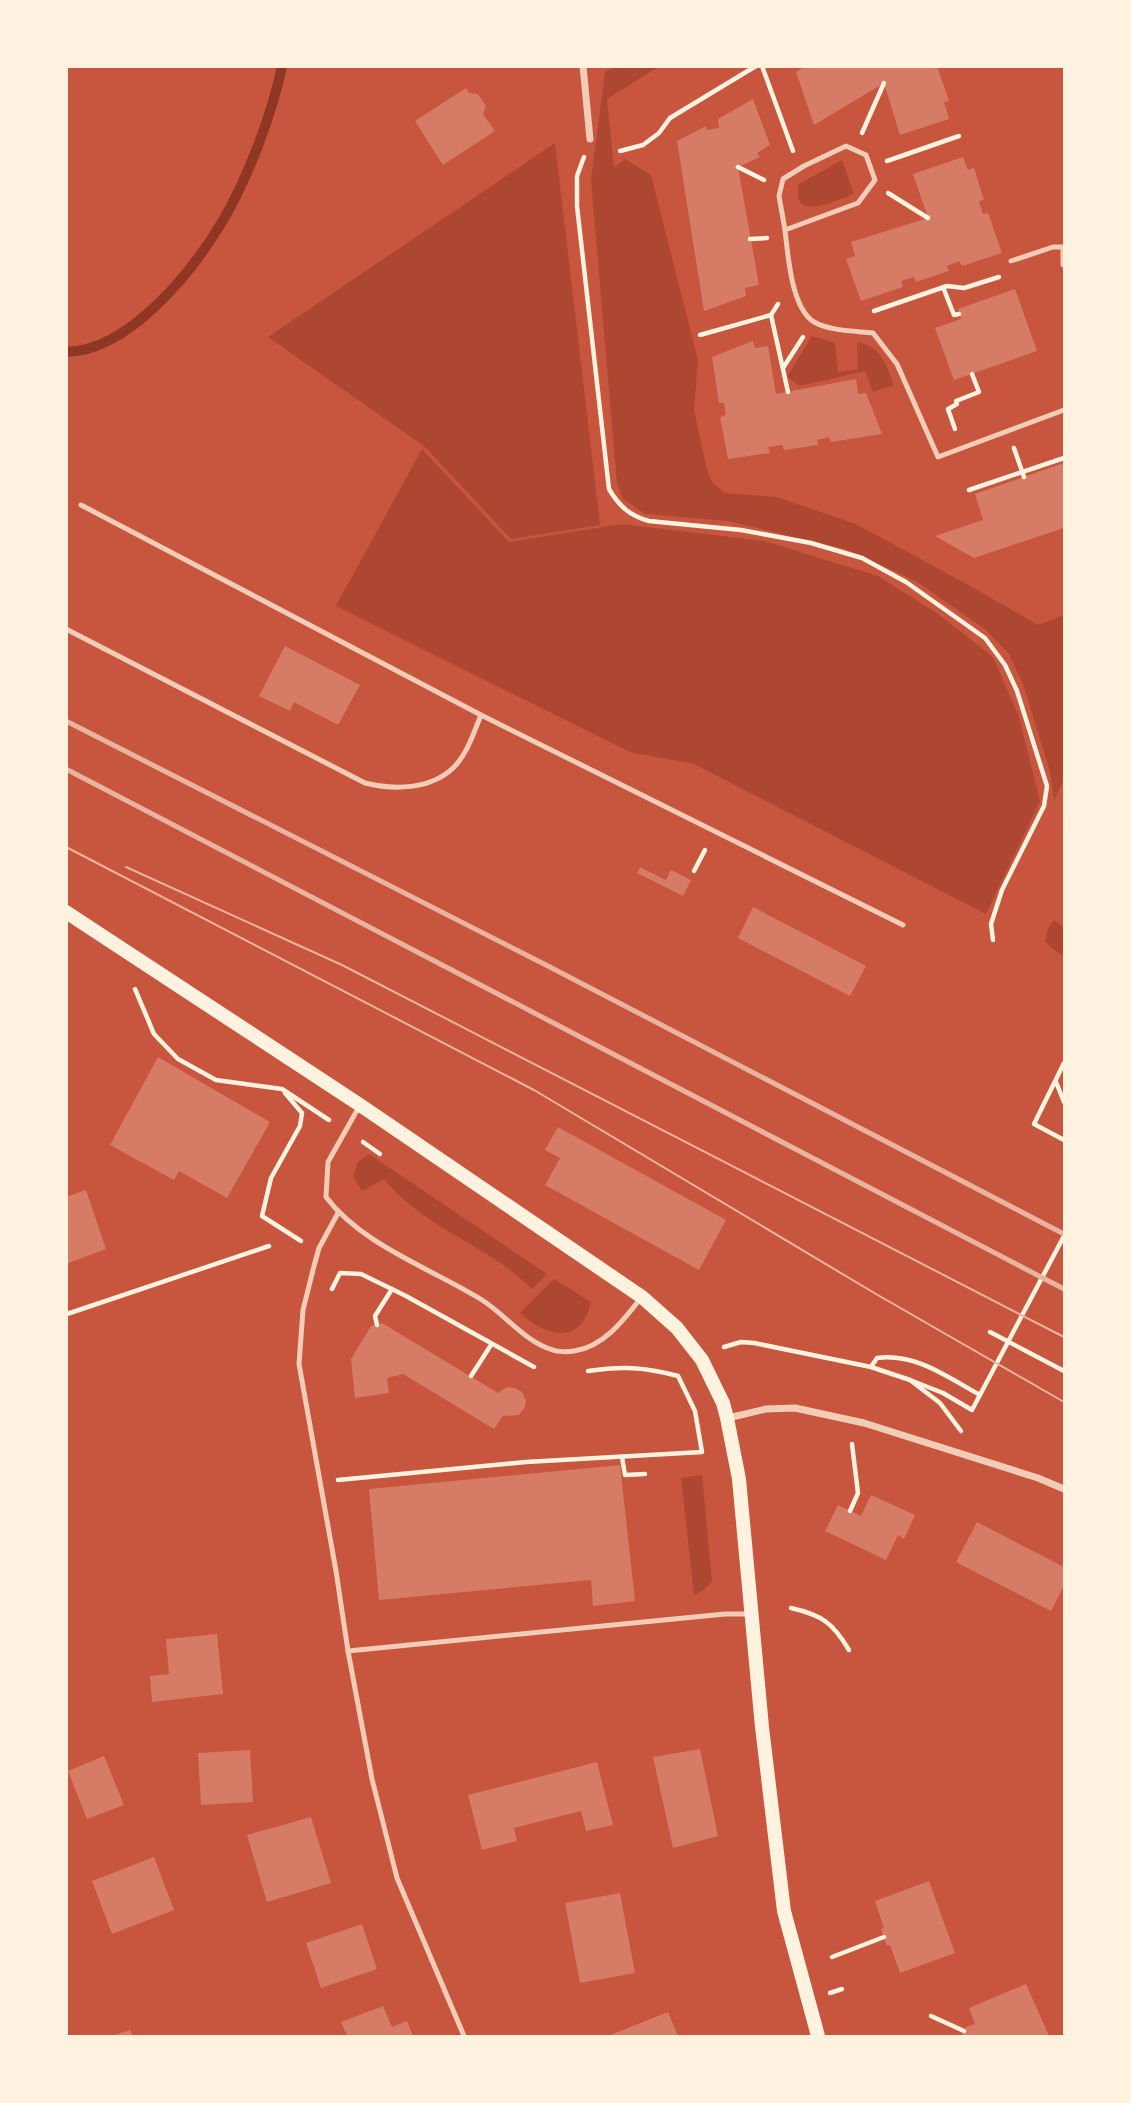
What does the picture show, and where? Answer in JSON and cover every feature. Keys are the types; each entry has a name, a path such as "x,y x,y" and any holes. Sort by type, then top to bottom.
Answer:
{"main road":[{"path":"66,912 360,1105 642,1297 677,1328 702,1360 723,1403 739,1479 784,1911 818,2036"}],"street":[{"path":"583,66 590,139"},
{"path":"1065,248 1065,264"},
{"path":"727,1418 766,1409 795,1408 864,1423 1065,1489"}],"lane":[{"path":"785,230 858,203 875,180 866,155 846,146 783,179 779,197 793,283 802,306 813,321 834,328 873,332 897,364 938,457 1065,410"},
{"path":"1011,261 1053,247 1065,248"},
{"path":"81,505 481,715 903,925"},
{"path":"66,629 365,783 384,788 418,785 436,779 453,768 465,751 481,715"},
{"path":"360,1105 328,1162 326,1197 338,1213 370,1236 485,1301 526,1335 552,1350 573,1351 593,1346 622,1322 642,1297"},
{"path":"338,1213 318,1254 303,1310 299,1364 372,1779 397,1878 464,2036"},
{"path":"348,1651 725,1614 751,1614"}],"path":[{"path":"620,151 643,145 659,133 670,118 756,66"},
{"path":"762,66 800,168"},
{"path":"855,150 884,83"},
{"path":"870,167 959,136"},
{"path":"590,139 577,176 577,206 610,489 615,500 636,518 649,522 741,530 811,543 862,558 906,582 985,638 1005,666 1017,691 1047,786 1044,806 1002,890 992,924 993,940"},
{"path":"872,184 928,218"},
{"path":"700,335 771,315 793,283"},
{"path":"943,287 954,315 959,314"},
{"path":"873,332 873,312 943,287 964,288"},
{"path":"771,315 788,392"},
{"path":"783,369 813,321"},
{"path":"938,457 957,436 948,409 957,404 956,401 979,391 972,374"},
{"path":"969,490 1062,460"},
{"path":"134,985 154,1034 178,1059 216,1080 282,1089 302,1113 300,1126 271,1178 262,1216 287,1230 340,1272 361,1273 529,1366 540,1368"},
{"path":"1065,1063 1034,1124 1065,1140"},
{"path":"189,1076 194,1068"},
{"path":"1056,1082 1065,1102"},
{"path":"724,1347 741,1342 754,1343 871,1367 943,1394 972,1410 1065,1236"},
{"path":"67,1314 269,1246"},
{"path":"330,1293 340,1272"},
{"path":"377,1325 375,1316 392,1289"},
{"path":"990,1332 1065,1371"},
{"path":"471,1376 491,1345"},
{"path":"871,1367 877,1358 887,1356 919,1361 980,1395"},
{"path":"320,1481 526,1462 702,1452 695,1411 678,1376 647,1368 620,1366 583,1372"},
{"path":"910,1380 940,1403 955,1420 965,1438"},
{"path":"849,1511 858,1493 852,1444"},
{"path":"622,1457 625,1475 645,1474"},
{"path":"336,1468 340,1480"},
{"path":"791,1608 810,1612 827,1620 837,1630 849,1650"},
{"path":"832,1957 884,1937"},
{"path":"931,2016 964,2031"}],"shaded area":[{"path":"614,67 658,67 607,99 614,168 625,159 651,175 698,360 694,410 712,482 725,493 776,497 856,524 1038,625 1064,615 1064,779 1054,800 1050,771 1023,684 1009,654 986,630 916,581 845,549 728,521 645,514 622,498 617,484 591,180 605,72"},
{"path":"555,143 600,525 511,539 424,446 268,337"},
{"path":"842,160 854,194 816,206 801,203 798,196 799,184"},
{"path":"812,336 835,343 838,372 858,369 857,342 872,347 882,357 894,385 873,392 865,371 800,386 787,377"},
{"path":"422,449 509,542 621,524 764,541 878,576 938,614 993,657 1019,717 1040,801 986,914 694,764 630,752 336,606"},
{"path":"1054,920 1064,928 1064,956 1045,941 1048,928"},
{"path":"369,1154 547,1274 532,1289 502,1264 411,1206 384,1179 362,1191 353,1176 358,1162"},
{"path":"554,1279 591,1302 586,1316 579,1326 571,1331 551,1331 520,1313"},
{"path":"702,1475 712,1581 704,1590 694,1595 681,1478"}],"building":[{"path":"806,66 937,66 949,101 944,102 949,119 900,135 884,83 814,125 796,72"},
{"path":"466,88 469,93 478,94 486,106 483,114 495,131 443,165 415,121"},
{"path":"753,99 770,145 757,153 760,157 738,167 759,285 745,288 746,296 704,311 677,141 706,126 707,130 719,128 718,119"},
{"path":"963,157 968,170 974,168 984,200 979,201 983,214 988,213 1002,253 962,266 959,261 947,266 949,271 916,282 914,277 901,281 903,287 861,301 846,259 855,256 851,242 928,218 913,174"},
{"path":"1015,289 1037,351 954,380 935,328 961,319 958,309"},
{"path":"753,341 755,348 768,346 776,394 856,379 858,394 866,393 882,434 831,442 829,437 817,440 818,445 784,450 782,445 768,447 770,453 728,459 720,417 726,415 724,403 719,403 712,357"},
{"path":"1064,463 1064,528 974,558 935,536 983,520 975,494"},
{"path":"285,646 360,685 338,725 294,702 290,711 259,696"},
{"path":"640,867 666,880 671,870 691,880 683,896 637,873"},
{"path":"753,907 866,966 850,996 738,938"},
{"path":"158,1057 270,1122 227,1198 179,1171 174,1180 110,1145"},
{"path":"558,1127 726,1220 699,1270 545,1185 560,1158 545,1150"},
{"path":"86,1190 106,1249 66,1264 66,1197"},
{"path":"382,1323 498,1393 507,1387 522,1392 526,1401 525,1407 519,1415 503,1416 494,1429 403,1374 387,1378 389,1393 355,1398 351,1359 371,1326"},
{"path":"620,1465 635,1601 593,1606 591,1580 379,1600 369,1489"},
{"path":"871,1495 915,1515 904,1539 898,1535 886,1560 825,1531 838,1505 861,1516"},
{"path":"977,1522 1064,1567 1064,1585 1051,1611 956,1562"},
{"path":"217,1634 223,1694 152,1702 150,1676 169,1674 166,1639"},
{"path":"700,1749 718,1836 673,1848 653,1757"},
{"path":"250,1750 253,1802 201,1805 198,1753"},
{"path":"104,1756 124,1805 87,1819 68,1771"},
{"path":"597,1762 613,1825 586,1831 581,1811 514,1828 517,1841 482,1850 468,1795"},
{"path":"311,1817 331,1883 267,1902 247,1835"},
{"path":"154,1857 174,1910 112,1934 92,1881"},
{"path":"929,1881 955,1953 900,1973 881,1929 884,1928 875,1901"},
{"path":"620,1893 635,1973 580,1983 565,1903"},
{"path":"362,1924 377,1969 321,1988 306,1943"},
{"path":"1026,1984 1049,2036 961,2036 966,2027 975,2024 969,2008"},
{"path":"383,2006 392,2027 407,2021 413,2036 347,2036 341,2022"},
{"path":"668,2012 678,2036 608,2036"},
{"path":"130,2030 133,2036 112,2036"}],"waterway":[{"path":"66,352 90,348 135,324 176,285 194,263 222,222 249,167 272,105 282,66"}],"tram line":[{"path":"66,847 534,1090 876,1294 1064,1402"},
{"path":"126,867 342,965 1064,1337"}],"railway":[{"path":"66,721 546,965 1064,1234"},
{"path":"66,769 1064,1289"}]}
